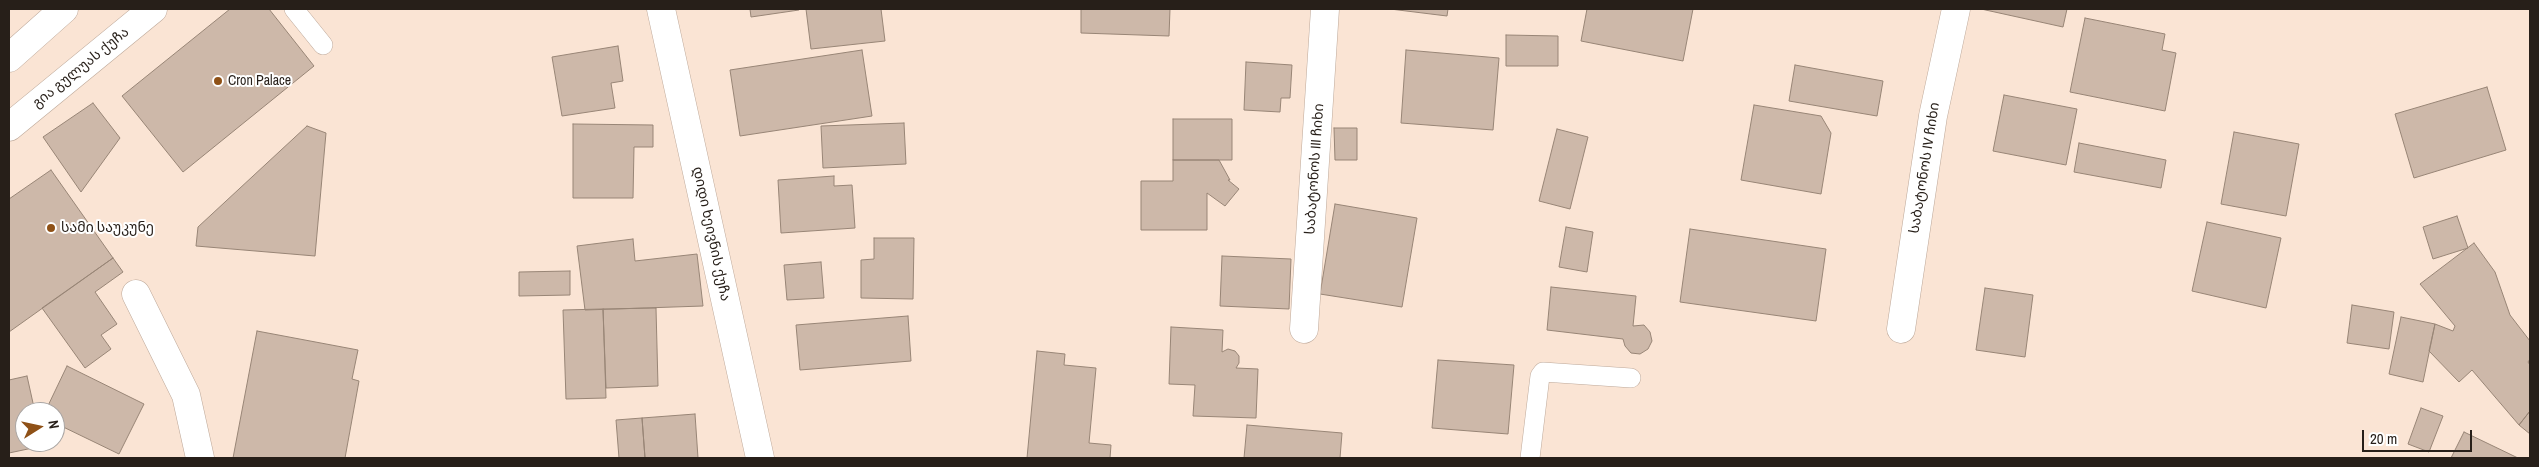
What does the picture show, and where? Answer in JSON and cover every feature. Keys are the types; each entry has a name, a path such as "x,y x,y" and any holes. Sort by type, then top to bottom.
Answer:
{"main road":[{"path":"9,58 64,9"},
{"name":"გია გულუას ქუჩა","path":"9,127 153,9"},
{"name":"დიდი ხეივნის ქუჩა","path":"661,9 760,458"},
{"name":"საბატონოს III ჩიხი","path":"1304,329 1325,9"},
{"name":"საბატონოს IV ჩიხი","path":"1901,329 1933,116 1956,9"},
{"path":"136,294 186,395 200,458"}],"lane":[{"path":"294,9 323,45"},
{"path":"1530,458 1540,376 1543,372 1632,378"}],"building":[{"name":"Cron Palace","path":"230,9 269,9 314,66 183,172 122,96"},
{"path":"750,9 799,9 799,10 751,17"},
{"path":"806,9 881,9 885,41 811,49"},
{"path":"1081,9 1170,9 1169,36 1081,33"},
{"path":"1390,9 1448,9 1447,16"},
{"path":"1587,9 1693,9 1683,61 1581,41"},
{"path":"1981,9 2067,9 2063,27"},
{"path":"2085,18 2165,34 2162,50 2176,53 2165,111 2070,92"},
{"path":"1506,35 1558,36 1558,66 1506,66"},
{"path":"618,46 623,81 611,83 615,108 562,116 552,57"},
{"path":"862,50 872,116 740,136 730,70"},
{"path":"1406,50 1499,58 1493,130 1401,123"},
{"path":"1246,62 1292,65 1290,98 1281,98 1280,112 1244,110"},
{"path":"1795,65 1883,81 1877,116 1789,101"},
{"path":"2487,87 2506,150 2414,178 2395,114"},
{"path":"2004,95 2077,109 2066,165 1993,151"},
{"path":"93,103 120,138 81,192 43,137"},
{"path":"1754,105 1821,116 1831,133 1821,194 1741,180"},
{"path":"1173,119 1232,119 1232,160 1173,160"},
{"path":"904,123 906,164 823,168 821,126"},
{"path":"573,124 653,125 653,147 634,147 633,198 573,198"},
{"path":"307,126 326,133 315,256 196,246 198,227"},
{"path":"1334,128 1357,128 1357,160 1335,160"},
{"path":"1557,129 1588,137 1570,209 1539,201"},
{"path":"2234,132 2299,144 2286,216 2221,204"},
{"path":"2079,143 2166,160 2161,188 2074,172"},
{"path":"1173,160 1219,160 1230,180 1228,180 1239,189 1225,206 1207,193 1207,230 1141,230 1141,181 1173,181"},
{"name":"სამი საუკუნე","path":"51,170 113,258 9,332 9,199"},
{"path":"834,176 834,186 852,185 855,228 781,233 778,180"},
{"path":"1335,204 1417,218 1402,307 1320,294"},
{"path":"2457,216 2468,248 2433,259 2423,227"},
{"path":"2207,222 2281,238 2266,308 2192,291"},
{"path":"1566,227 1593,232 1587,272 1559,267"},
{"path":"1690,229 1826,249 1816,321 1680,302"},
{"path":"874,238 914,238 913,299 861,298 861,260 874,259"},
{"path":"633,239 635,261 697,254 703,306 585,310 577,246"},
{"path":"2474,243 2495,272 2510,315 2530,341 2530,359 2528,362 2530,365 2530,411 2519,425 2472,370 2459,382 2429,351 2435,324 2453,331 2455,326 2420,284"},
{"path":"1222,256 1291,259 1289,309 1220,306"},
{"path":"113,258 123,272 95,292 117,324 101,335 111,349 85,368 42,308"},
{"path":"821,262 824,298 787,300 784,265"},
{"path":"570,271 570,295 519,296 519,272"},
{"path":"1551,287 1636,296 1633,326 1644,325 1650,332 1652,341 1648,349 1640,354 1631,353 1625,346 1623,339 1547,330"},
{"path":"1985,288 2033,295 2025,357 1976,350"},
{"path":"2352,305 2394,312 2389,349 2347,343"},
{"path":"656,308 658,386 606,388 603,309"},
{"path":"603,309 606,398 566,399 563,310"},
{"path":"908,316 911,361 800,370 796,325"},
{"path":"2401,317 2435,324 2423,382 2389,374"},
{"path":"1171,327 1223,330 1222,352 1228,349 1235,351 1239,356 1239,363 1236,368 1258,369 1256,418 1193,416 1195,385 1169,384"},
{"path":"257,331 358,350 352,379 359,381 345,458 233,458"},
{"path":"1037,351 1065,354 1064,365 1096,368 1089,443 1111,445 1110,458 1027,458"},
{"path":"1438,360 1514,365 1508,434 1432,428"},
{"path":"67,366 144,404 119,454 65,428 65,402 50,402"},
{"path":"27,376 33,402 15,402 15,452 9,453 9,380"},
{"path":"2421,408 2443,416 2429,452 2408,444"},
{"path":"2530,411 2530,434 2519,425"},
{"path":"695,414 698,458 645,458 642,418"},
{"path":"642,418 645,458 619,458 616,420"},
{"path":"1247,425 1342,433 1340,458 1244,458"},
{"path":"2464,432 2518,458 2451,458"}],"place":[{"name":"Cron Palace","path":"218,81"},
{"name":"სამი საუკუნე","path":"51,228"}]}
